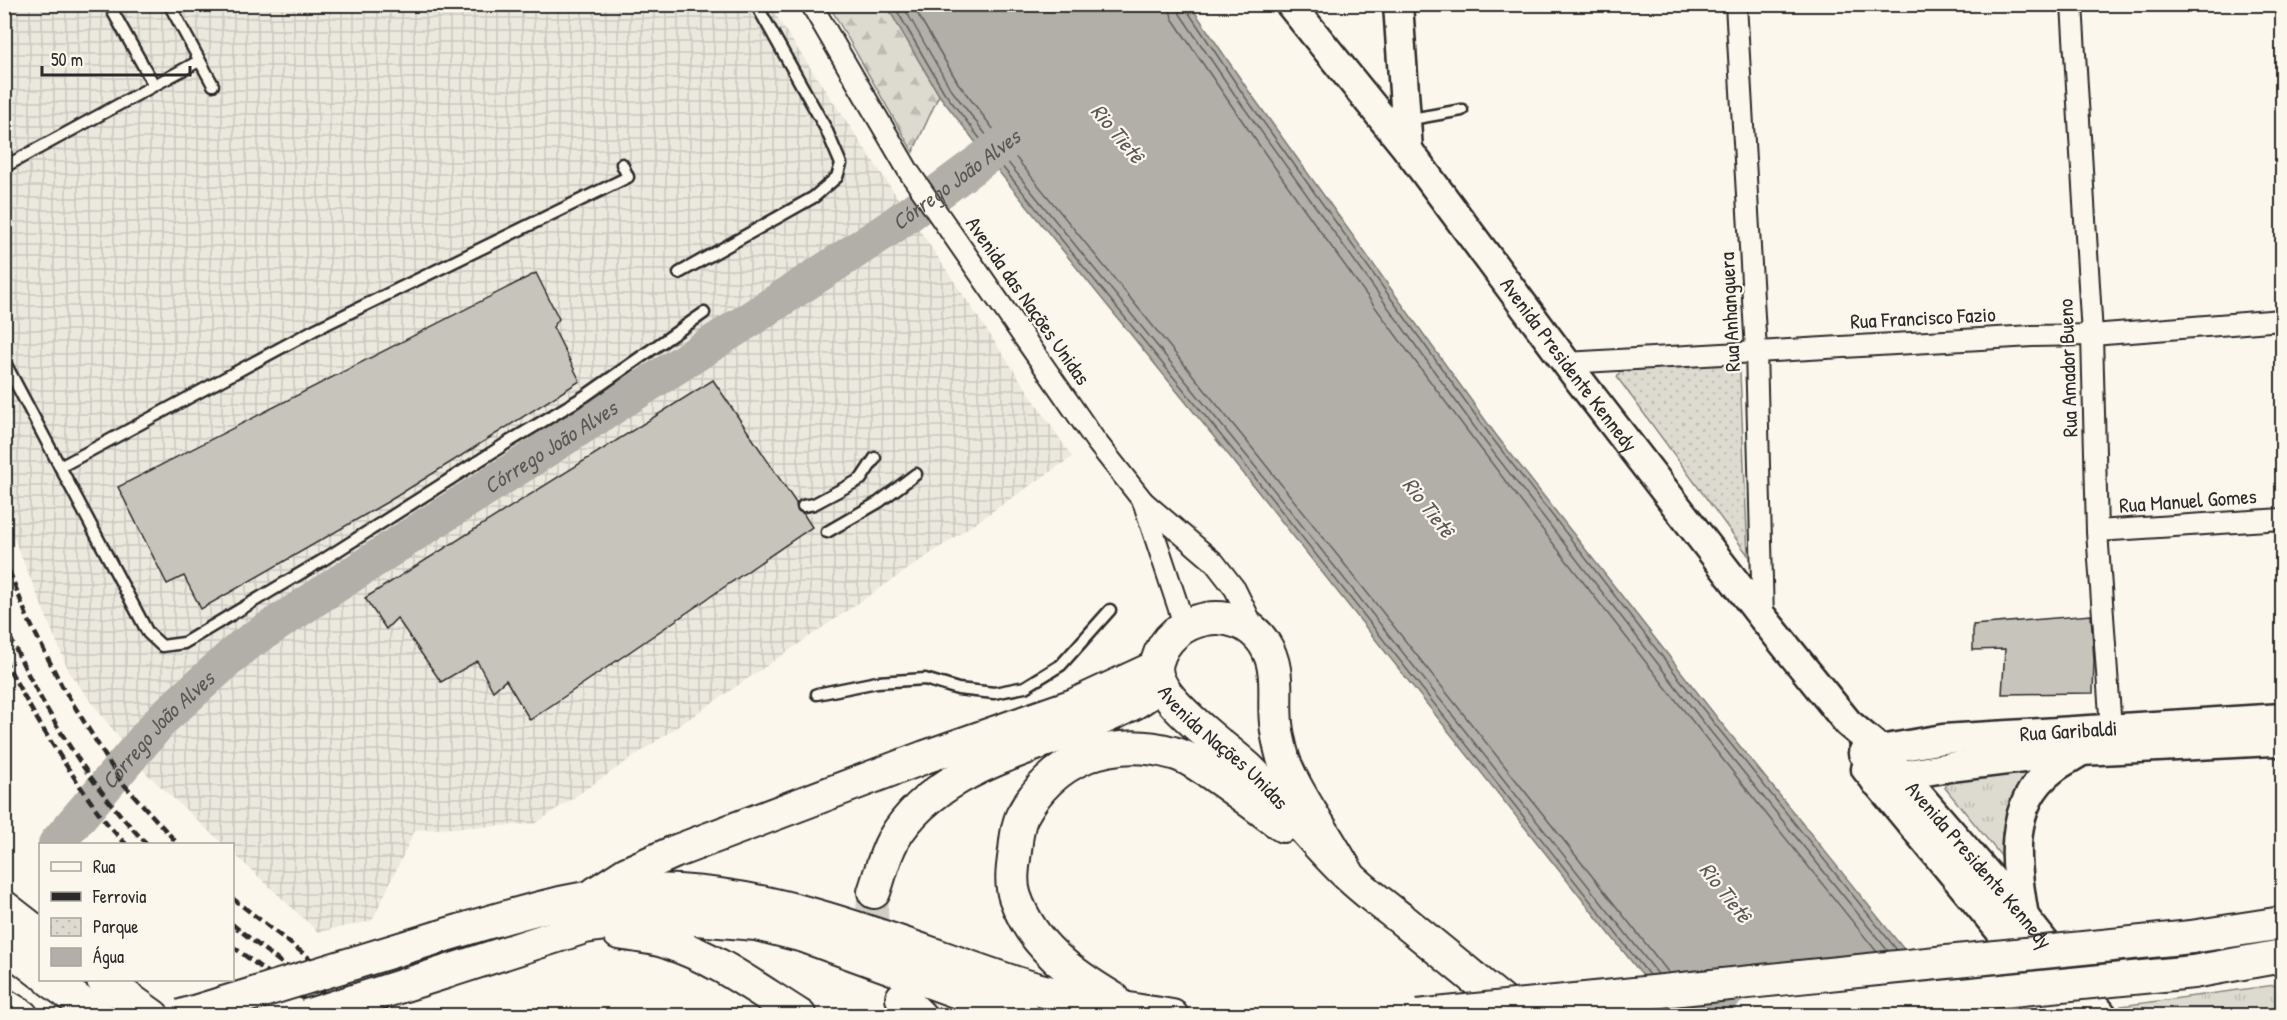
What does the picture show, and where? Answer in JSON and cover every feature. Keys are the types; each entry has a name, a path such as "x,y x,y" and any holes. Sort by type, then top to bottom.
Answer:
{"main road":[{"name":"Avenida Presidente Kennedy","path":"1290,4 1408,150 1566,363 1763,618 1848,723 1867,752 2071,1016"},
{"path":"1398,4 1408,150"},
{"name":"Avenida Nações Unidas","path":"1350,877 1292,780 1284,761 1275,721 1276,680 1273,662 1265,645 1256,632 1230,619 1216,617 1199,620 1185,627 1166,643 1160,653 1158,676 1181,712 1240,761 1350,877 1520,1016"},
{"path":"874,892 892,841 906,821 928,798 952,782 996,761 1131,705 1158,676"},
{"path":"587,913 627,873 674,852 914,761 1158,676"},
{"name":"Rua Garibaldi","path":"1867,752 1943,740 2283,718"},
{"path":"1202,768 1226,767 1254,753 1267,740 1275,721"},
{"name":"Rua Garibaldi","path":"1889,778 2081,751 2273,741 2283,743"},
{"path":"1132,1010 1080,978 1052,956 1034,933 1015,896 1012,876 1022,817 1055,774 1078,759 1102,750 1135,746 1175,753 1226,783 1350,877"},
{"path":"2025,918 2017,875 2016,839 2024,804 2052,769 2081,751"},
{"name":"Avenida Presidente Kennedy","path":"1889,778 2025,918 2103,1016"},
{"path":"306,1016 446,972 635,892 678,891 718,895 769,905 849,925 1017,983 1085,1002 1172,1016"},
{"path":"181,1016 554,904 587,913 685,948 711,961 800,1016"},
{"path":"4,907 39,934"},
{"path":"587,913 756,924 804,936 1024,1016"},
{"path":"1417,1016 2191,937 2283,923"},
{"path":"4,944 39,971"},
{"path":"1750,1016 2193,972 2283,956"},
{"path":"51,981 99,1016"},
{"path":"104,981 153,1016"},
{"path":"4,1005 15,1009 22,1016"}],"street":[{"name":"Avenida das Nações Unidas","path":"811,4 909,172 1095,440 1143,501"},
{"name":"Rua Anhanguera","path":"1736,4 1756,351 1763,618"},
{"name":"Rua Amador Bueno","path":"2072,4 2092,335 2097,531 2110,729"},
{"name":"Rua Francisco Fazio","path":"1566,363 2032,336 2092,335 2283,320"},
{"path":"1143,501 1185,627"},
{"path":"1143,501 1214,562 1235,589 1256,632"},
{"name":"Rua Manuel Gomes","path":"2097,531 2283,519"}],"lane":[{"path":"111,4 113,12 154,85"},
{"path":"169,4 213,86"},
{"path":"679,273 814,196 837,177 841,164 826,129 756,4"},
{"path":"4,167 199,61"},
{"path":"1406,120 1462,110"},
{"path":"60,467 314,330 628,177 621,164"},
{"path":"4,361 148,633 162,646 184,642 323,560 500,447 585,396 704,313"},
{"path":"803,506 822,500 861,479 875,458"},
{"path":"827,532 879,502 916,474"},
{"path":"817,694 877,682 925,679 958,689 994,693 1025,687 1061,665 1110,610"}],"shaded area":[{"path":"4,5 770,5 1072,457 535,824 415,830 372,921 318,932 234,854 234,843 222,843 146,773 70,674 5,517"}],"green space":[{"path":"829,5 888,5 939,95 913,152"},
{"path":"1737,363 1740,373 1748,555 1617,377 1621,371"},
{"path":"2023,770 2028,775 2005,852 2001,856 1945,788 1948,782"},
{"path":"2282,984 2282,1015 2128,1015 2121,1006"}],"water":[{"name":"Rio Tietê","path":"886,5 1190,5 1248,90 1496,435 1722,724 1957,1015 1674,1015 1240,469 987,157 939,95"}],"building":[{"path":"536,273 559,319 553,327 580,381 389,501 201,609 184,576 167,584 118,487"},
{"path":"713,380 796,503 797,510 803,513 812,527 530,720 506,680 493,691 477,661 441,682 397,618 386,629 365,598"},
{"path":"2091,615 2094,660 2093,693 2002,694 2005,649 1973,650 1973,625"}],"waterway":[{"name":"Córrego João Alves","path":"57,843 163,718 243,646 890,228 1025,128"}],"tunnel":[{"path":"874,892 873,925 880,959"}],"railway":[{"path":"4,558 28,619 62,686 120,780 177,843"},
{"path":"4,624 33,683 66,741 104,795 146,843"},
{"path":"4,658 63,760 97,810 125,843"},
{"path":"234,900 326,971 394,1016"},
{"path":"234,926 294,972 359,1016"},
{"path":"234,947 326,1016"}]}
